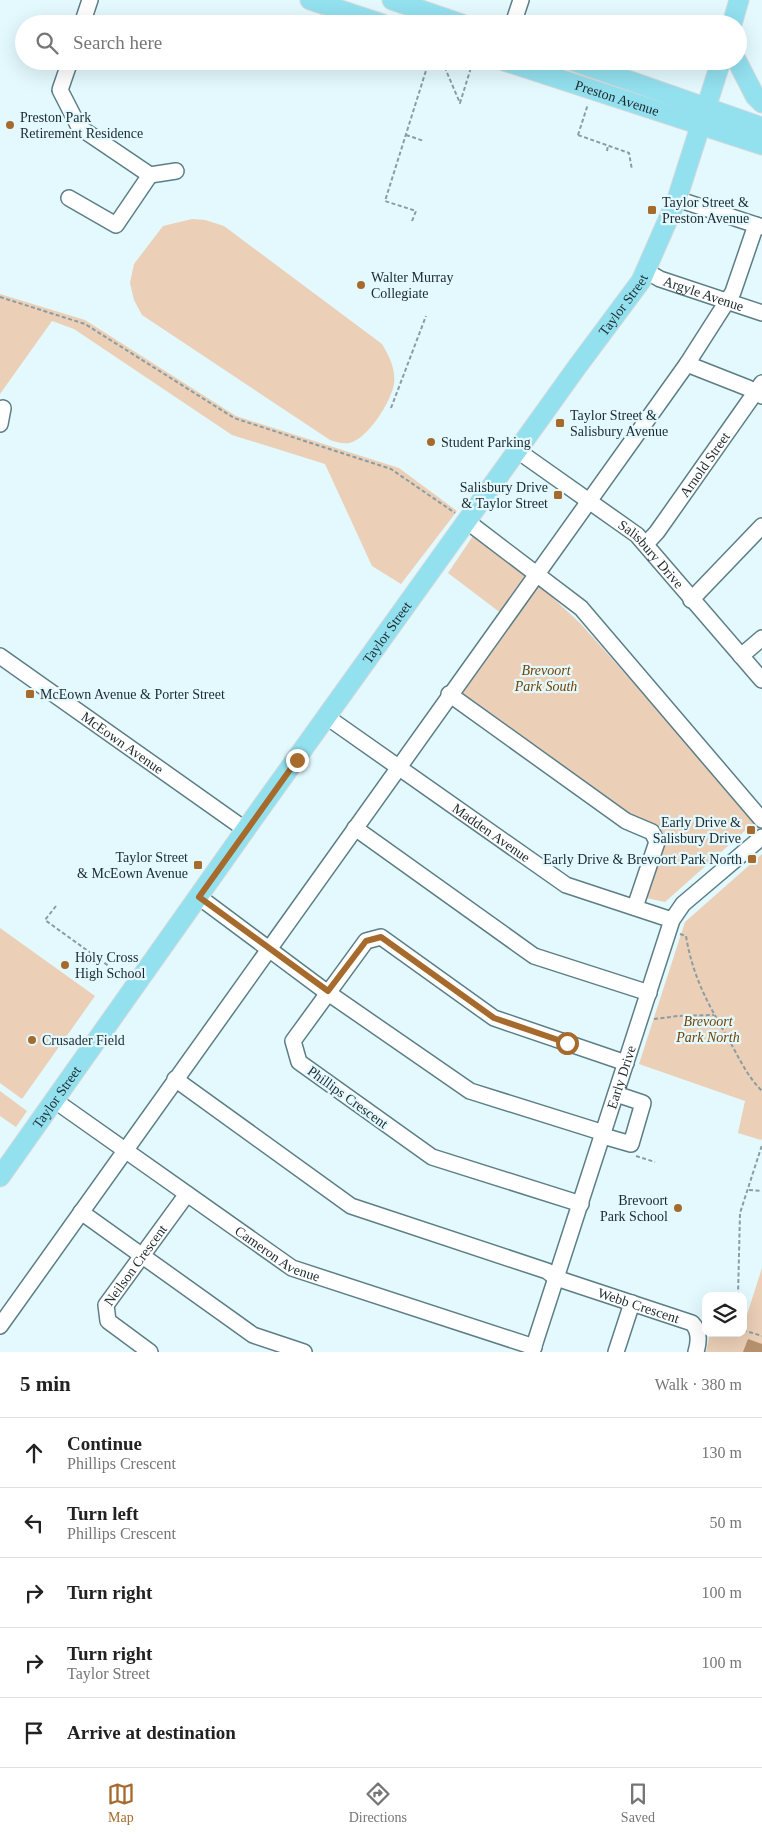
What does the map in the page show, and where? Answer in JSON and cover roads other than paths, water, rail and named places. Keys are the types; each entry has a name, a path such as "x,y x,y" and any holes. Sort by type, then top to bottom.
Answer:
{"main road":[{"path":"310,0 356,15"},
{"path":"392,0 436,15"},
{"name":"Preston Avenue","path":"536,70 703,117"},
{"name":"Preston Avenue","path":"593,70 703,117"},
{"name":"Taylor Street","path":"0,1177 135,985 646,271 677,198 718,70"},
{"path":"742,70 755,96 762,103"},
{"path":"703,117 762,127"},
{"path":"703,117 762,145"}],"street":[{"path":"85,15 90,0"},
{"path":"516,15 521,0"},
{"path":"67,70 60,90 80,128 150,175 176,171"},
{"path":"69,198 116,225 150,175"},
{"path":"0,1326 400,767 449,694 537,575 687,364 734,292 759,226 677,198"},
{"name":"Argyle Avenue","path":"646,271 660,279 762,313"},
{"path":"687,364 760,390"},
{"name":"Arnold Street","path":"646,544 657,532 760,390"},
{"path":"0,424 3,408"},
{"name":"Salisbury Drive","path":"518,451 589,500 646,544 691,600 762,680"},
{"path":"468,522 581,608 762,820"},
{"path":"691,600 762,526"},
{"path":"741,656 762,638"},
{"name":"McEown Avenue","path":"0,656 246,830"},
{"path":"449,694 626,821 652,832 657,842 635,908"},
{"name":"Madden Avenue","path":"327,717 566,885 672,920"},
{"path":"355,828 534,956 649,993"},
{"name":"Early Drive","path":"534,1350 672,920 684,904 762,837"},
{"path":"199,897 268,949 470,1092 630,1144 643,1103 616,1094"},
{"name":"Phillips Crescent","path":"580,1204 432,1157 299,1062 294,1041 328,991 366,941 381,937 494,1018 626,1063"},
{"name":"Webb Crescent","path":"175,1079 351,1206 547,1271 556,1278 692,1322 696,1326 699,1342 696,1352"},
{"name":"Cameron Avenue","path":"54,1100 292,1268 534,1350"},
{"name":"Neilson Crescent","path":"150,1352 108,1321 106,1305 187,1194"},
{"path":"81,1212 253,1335 304,1352"},
{"path":"616,1352 632,1303"}],"place":[{"name":"Preston Park Retirement Residence","path":"10,125"},
{"name":"Taylor Street & Preston Avenue","path":"652,210"},
{"name":"Walter Murray Collegiate","path":"361,285"},
{"name":"Taylor Street & Salisbury Avenue","path":"560,423"},
{"name":"Student Parking","path":"431,442"},
{"name":"Salisbury Drive & Taylor Street","path":"558,495"},
{"name":"McEown Avenue & Porter Street","path":"30,694"},
{"name":"Early Drive & Salisbury Drive","path":"751,830"},
{"name":"Early Drive & Brevoort Park North","path":"752,859"},
{"name":"Taylor Street & McEown Avenue","path":"198,865"},
{"name":"Holy Cross High School","path":"65,965"},
{"name":"Crusader Field","path":"32,1040"},
{"name":"Brevoort Park School","path":"678,1208"}],"park label":[{"name":"Brevoort Park South","path":"546,678"},
{"name":"Brevoort Park North","path":"708,1030"}]}
